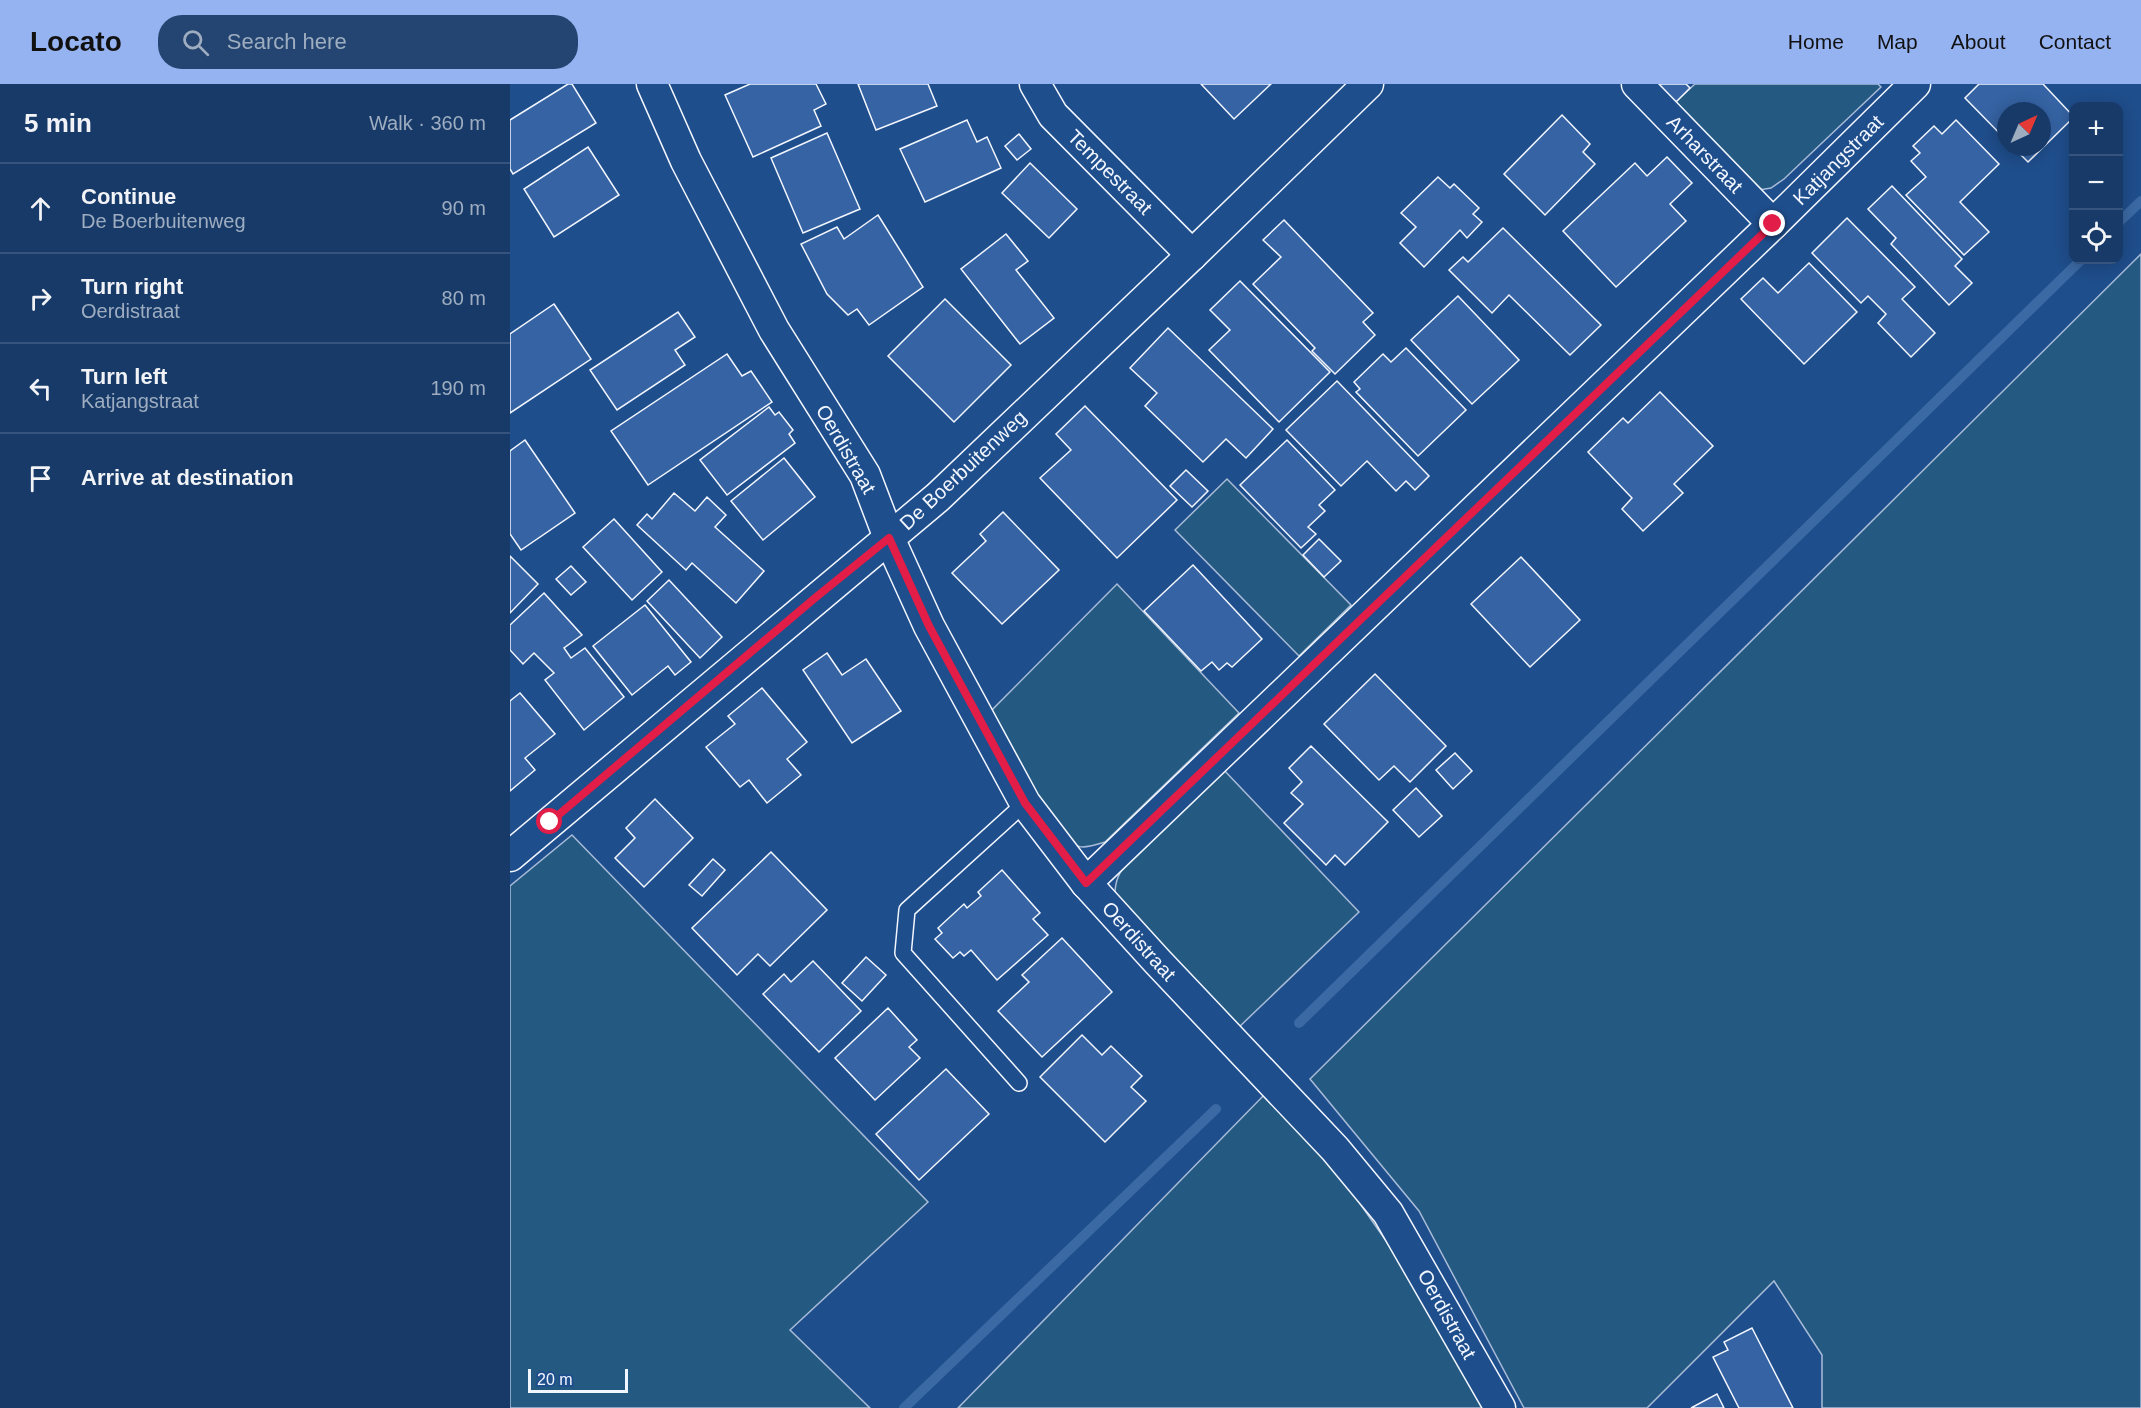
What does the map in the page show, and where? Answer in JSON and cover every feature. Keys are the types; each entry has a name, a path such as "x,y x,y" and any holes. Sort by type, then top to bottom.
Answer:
{"street":[{"name":"Oerdistraat","path":"652,84 686,161 774,330 865,475 889,538 929,626 1025,803 1086,883 1335,1149 1388,1213 1500,1408"},
{"name":"Tempestraat","path":"1035,84 1053,115 1192,255"},
{"name":"De Boerbuitenweg","path":"510,856 938,497 1368,84"},
{"name":"Arharstraat","path":"1637,84 1773,224"},
{"name":"Katjangstraat","path":"1086,883 1773,224 1915,84"}],"lane":[{"path":"1019,1083 903,952 908,910 1025,803"}],"shaded area":[{"path":"1695,84 1878,84 1881,87 1784,179 1771,188 1759,190 1671,106"},
{"path":"2141,254 2141,1408 1822,1408 1822,1355 1774,1281 1647,1408 1524,1408 1419,1211 1310,1079"},
{"path":"1227,479 1351,605 1299,656 1175,530"},
{"path":"1117,584 1239,713 1105,842 1081,847 1060,836 991,711"},
{"path":"1222,768 1359,912 1237,1029 1115,894 1118,877 1127,862"},
{"path":"572,835 928,1202 790,1330 870,1408 510,1408 510,886"},
{"path":"1265,1094 1340,1175 1405,1268 1484,1408 958,1408"}],"building":[{"path":"568,84 572,84 596,123 513,174 510,169 510,120"},
{"path":"750,84 816,84 826,104 814,110 821,126 753,157 725,95"},
{"path":"858,84 928,84 937,106 876,130"},
{"path":"1201,84 1271,84 1234,119"},
{"path":"1656,84 1686,84 1690,88 1675,103"},
{"path":"1979,84 2043,84 2069,112 2069,122 2051,140 2051,102 1997,102 1997,131 1965,98"},
{"path":"1562,115 1590,144 1583,152 1595,164 1545,215 1504,174"},
{"path":"967,120 977,142 987,137 1001,168 925,202 900,149"},
{"path":"1956,120 1999,164 1960,202 1989,232 1964,255 1906,195 1926,177 1911,161 1920,153 1913,146 1934,126 1942,134"},
{"path":"827,133 860,209 803,233 771,158"},
{"path":"1019,134 1031,149 1017,160 1005,146"},
{"path":"588,147 619,195 554,237 524,189"},
{"path":"2022,156 2034,156 2028,162"},
{"path":"1667,157 1692,183 1670,204 1686,221 1616,287 1563,231 1635,163 1647,176"},
{"path":"1030,163 1077,209 1049,238 1002,193"},
{"path":"1438,177 1450,188 1454,184 1479,208 1473,214 1482,222 1467,238 1460,230 1424,267 1400,243 1416,227 1401,213"},
{"path":"1892,186 1962,259 1955,266 1972,283 1949,305 1891,244 1896,238 1868,209"},
{"path":"878,215 923,287 869,325 857,309 848,315 827,294 801,244 837,227 844,239"},
{"path":"1847,218 1915,287 1902,299 1935,333 1911,357 1878,323 1886,314 1868,296 1861,303 1812,253"},
{"path":"1284,220 1373,313 1363,322 1375,335 1335,374 1312,351 1315,348 1253,284 1281,257 1263,240"},
{"path":"1503,228 1601,325 1570,355 1509,295 1492,313 1449,270 1463,257 1468,262"},
{"path":"1006,234 1028,261 1016,270 1054,318 1020,344 961,269"},
{"path":"1809,263 1857,312 1804,364 1741,299 1763,278 1778,293"},
{"path":"1240,281 1330,372 1279,422 1209,350 1230,330 1210,310"},
{"path":"1458,296 1519,360 1472,404 1411,340"},
{"path":"945,299 1011,365 954,422 888,356"},
{"path":"554,304 591,359 510,413 510,334"},
{"path":"678,312 695,337 675,350 685,365 617,410 590,370"},
{"path":"1168,328 1273,429 1246,458 1226,439 1203,462 1145,406 1157,393 1130,368"},
{"path":"1406,348 1466,410 1418,456 1356,392 1360,389 1354,382 1383,354 1391,362"},
{"path":"727,354 742,376 751,371 772,402 648,485 611,431"},
{"path":"1337,381 1429,476 1415,490 1406,481 1396,491 1367,461 1341,486 1286,430"},
{"path":"1660,392 1713,446 1674,484 1683,493 1643,531 1622,509 1632,498 1588,452 1623,418 1628,423"},
{"path":"1085,406 1177,500 1117,558 1040,478 1071,450 1056,434"},
{"path":"769,407 775,415 779,412 793,430 789,434 795,443 727,495 700,460"},
{"path":"525,440 575,513 521,550 510,534 510,451"},
{"path":"1287,440 1335,490 1319,505 1325,511 1308,527 1316,534 1301,548 1240,485"},
{"path":"784,458 815,497 763,540 731,501"},
{"path":"1186,470 1208,491 1192,507 1170,486"},
{"path":"674,493 695,511 707,497 726,515 715,527 764,571 736,603 692,563 686,570 637,525 647,514 652,519"},
{"path":"1003,512 1059,570 1002,624 952,573 986,541 980,534"},
{"path":"614,519 662,572 632,600 583,547"},
{"path":"1319,539 1341,561 1324,577 1303,555"},
{"path":"510,556 538,584 510,613"},
{"path":"1521,557 1580,620 1530,667 1471,604"},
{"path":"1193,565 1262,639 1232,667 1227,663 1219,670 1212,662 1201,671 1144,611"},
{"path":"571,566 586,582 571,595 556,579"},
{"path":"669,580 722,637 700,658 647,601"},
{"path":"544,593 582,635 564,648 571,658 585,648 624,697 584,730 545,680 554,673 534,653 523,664 510,650 510,625"},
{"path":"645,605 691,662 675,675 668,666 632,695 593,646"},
{"path":"827,653 842,675 866,659 901,711 852,743 803,670"},
{"path":"1375,674 1446,746 1410,782 1394,766 1379,780 1324,724"},
{"path":"762,688 807,742 787,759 801,775 767,803 749,780 740,787 706,747 735,724 728,716"},
{"path":"520,693 555,734 525,758 535,770 510,791 510,701"},
{"path":"1311,746 1388,822 1345,865 1335,855 1326,865 1284,823 1303,804 1291,793 1302,782 1289,768"},
{"path":"1455,753 1472,771 1453,789 1436,770"},
{"path":"1416,788 1442,816 1419,837 1393,810"},
{"path":"655,799 693,838 644,887 615,858 635,838 626,828"},
{"path":"771,852 827,910 770,966 758,954 737,975 692,928"},
{"path":"713,859 725,870 702,896 689,885"},
{"path":"1002,870 1040,913 1033,919 1048,935 997,980 971,950 964,956 960,952 953,958 935,939 942,933 938,928 964,904 967,908 981,896 978,892"},
{"path":"1062,938 1112,992 1042,1057 998,1011 1029,982 1022,975"},
{"path":"866,957 886,975 862,1001 842,983"},
{"path":"813,961 861,1011 819,1052 763,994 784,974 791,982"},
{"path":"888,1008 917,1040 909,1047 920,1058 875,1100 835,1058"},
{"path":"1082,1035 1102,1055 1111,1046 1142,1076 1131,1087 1146,1101 1105,1142 1040,1077"},
{"path":"946,1069 989,1114 919,1180 876,1134"},
{"path":"1752,1328 1793,1408 1739,1408 1713,1357 1728,1350 1724,1342"},
{"path":"1717,1394 1724,1408 1691,1408"}],"waterway":[{"path":"2123,218 2141,201"},
{"path":"1299,1023 2077,264"},
{"path":"904,1408 1216,1109"}],"route":[{"path":"550,822 889,538 929,626 1025,803 1086,883 1773,224"}]}
